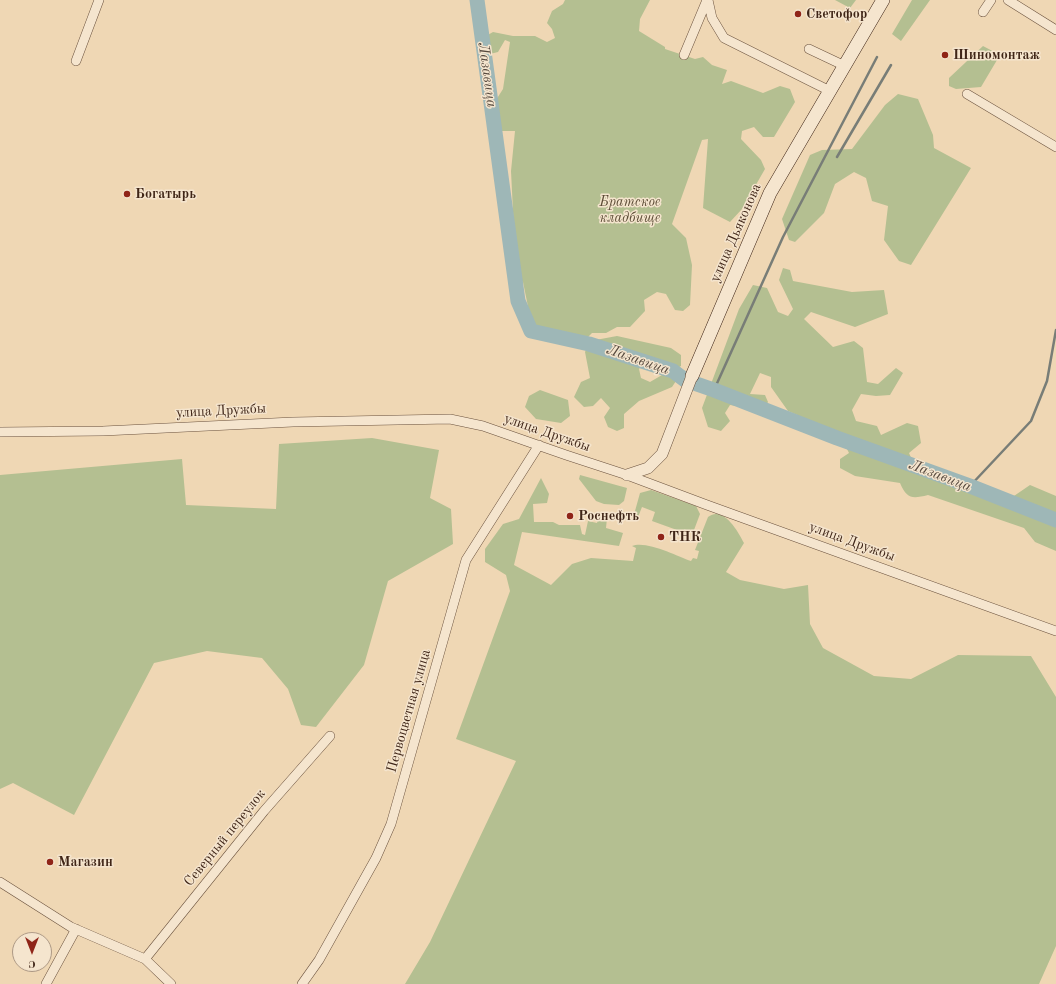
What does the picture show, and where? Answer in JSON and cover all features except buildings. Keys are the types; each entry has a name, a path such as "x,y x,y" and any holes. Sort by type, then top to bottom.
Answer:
{"main road":[{"name":"улица Дьяконова","path":"692,376 770,193 883,0"}],"street":[{"path":"76,61 99,0"},
{"path":"684,55 708,0"},
{"path":"708,0 712,18 724,38 830,91"},
{"path":"983,12 991,0"},
{"path":"1008,0 1056,30"},
{"path":"809,50 845,66"},
{"path":"967,94 1056,147"},
{"name":"улица Дьяконова","path":"627,475 648,468 662,454 692,376"},
{"name":"улица Дружбы","path":"0,432 103,431 293,422 450,419 483,426 627,475 1056,631"},
{"name":"Первоцветная улица","path":"302,984 319,960 376,858 391,824 466,560 539,445"},
{"name":"Северный переулок","path":"145,960 264,811 330,736"},
{"path":"0,882 76,929 145,960 171,984"},
{"path":"46,984 76,929"}],"green space":[{"name":"Братское кладбище","path":"565,0 650,0 640,19 639,31 665,47 665,49 695,59 703,57 712,65 727,70 722,84 731,81 763,93 780,86 790,89 795,102 774,137 763,137 754,127 742,131 741,139 761,160 765,169 742,209 730,222 703,208 708,139 702,140 672,224 686,238 692,265 690,305 683,311 675,310 666,294 657,292 644,300 645,311 630,327 617,327 606,333 592,333 585,340 532,326 523,282 515,273 511,171 515,131 502,131 496,126 496,100 503,89 510,42 505,40 498,52 490,54 485,46 486,36 493,32 513,36 535,36 547,42 555,38 552,29 547,23 552,11 563,4"},
{"path":"835,0 856,0 850,8"},
{"path":"912,0 930,0 901,41 892,34"},
{"path":"983,46 1000,55 981,87 956,89 949,86 949,78"},
{"path":"898,94 918,99 933,135 934,148 971,168 911,265 899,261 884,240 888,206 872,201 866,178 854,172 835,184 824,213 795,242 789,240 782,219 810,155 822,150 852,149 885,105"},
{"path":"783,268 790,270 793,281 852,292 884,290 888,314 855,327 811,312 804,319 833,347 854,341 863,348 867,382 878,384 896,368 903,373 890,395 876,396 861,394 852,410 856,421 877,426 881,435 907,423 918,426 921,443 909,453 913,462 1011,498 1030,485 1056,496 1056,551 1035,542 1024,528 928,495 914,497 905,492 900,483 855,476 840,468 840,459 849,453 839,433 788,411 771,387 771,377 760,373 750,394 765,395 768,402 762,411 730,405 725,413 730,421 721,431 708,427 702,408 739,309 753,285 767,288 778,312 788,316 793,309 779,280"},
{"path":"617,336 671,348 681,355 681,366 676,369 646,359 639,369 641,378 650,382 662,375 671,373 676,381 672,387 639,401 624,414 624,428 617,431 608,427 604,417 610,408 601,398 593,406 584,407 574,397 581,382 590,378 585,352 590,341"},
{"path":"540,390 568,400 570,416 561,423 536,419 525,407 529,396"},
{"path":"372,438 439,450 430,498 451,509 453,544 388,581 364,665 316,727 301,725 288,689 262,658 207,651 154,663 74,815 13,783 0,789 0,475 182,459 186,505 276,509 279,444"},
{"path":"580,475 627,488 624,501 619,505 604,504 596,501 579,479"},
{"path":"541,478 549,494 547,503 533,504 534,522 553,522 559,525 580,525 582,534 585,535 588,521 597,523 599,516 607,518 606,528 623,533 619,546 522,532 514,565 551,585 572,564 591,558 633,561 636,548 632,546 645,545 670,552 691,561 693,558 697,559 699,551 695,550 708,517 714,514 719,514 734,526 744,543 726,572 740,580 784,589 808,585 810,624 823,648 874,676 911,679 958,655 1031,656 1056,697 1056,946 1039,984 405,984 430,942 516,761 456,739 510,591 506,575 485,562 485,549 503,524 519,519"},
{"path":"651,490 696,506 700,514 694,530 688,534 652,521 655,512 642,507 638,517 635,511 640,493"}],"waterway":[{"name":"Лазавица","path":"477,0 518,301 531,331 589,344 673,371 685,380 837,438 970,486 1056,520"},
{"path":"714,390 783,237 877,57"},
{"path":"837,157 891,65"},
{"path":"970,486 1031,421 1047,381 1056,330"}],"place":[{"name":"Светофор","path":"798,14"},
{"name":"Шиномонтаж","path":"945,55"},
{"name":"Богатырь","path":"127,194"},
{"name":"Роснефть","path":"570,516"},
{"name":"ТНК","path":"661,537"},
{"name":"Магазин","path":"50,862"}]}
